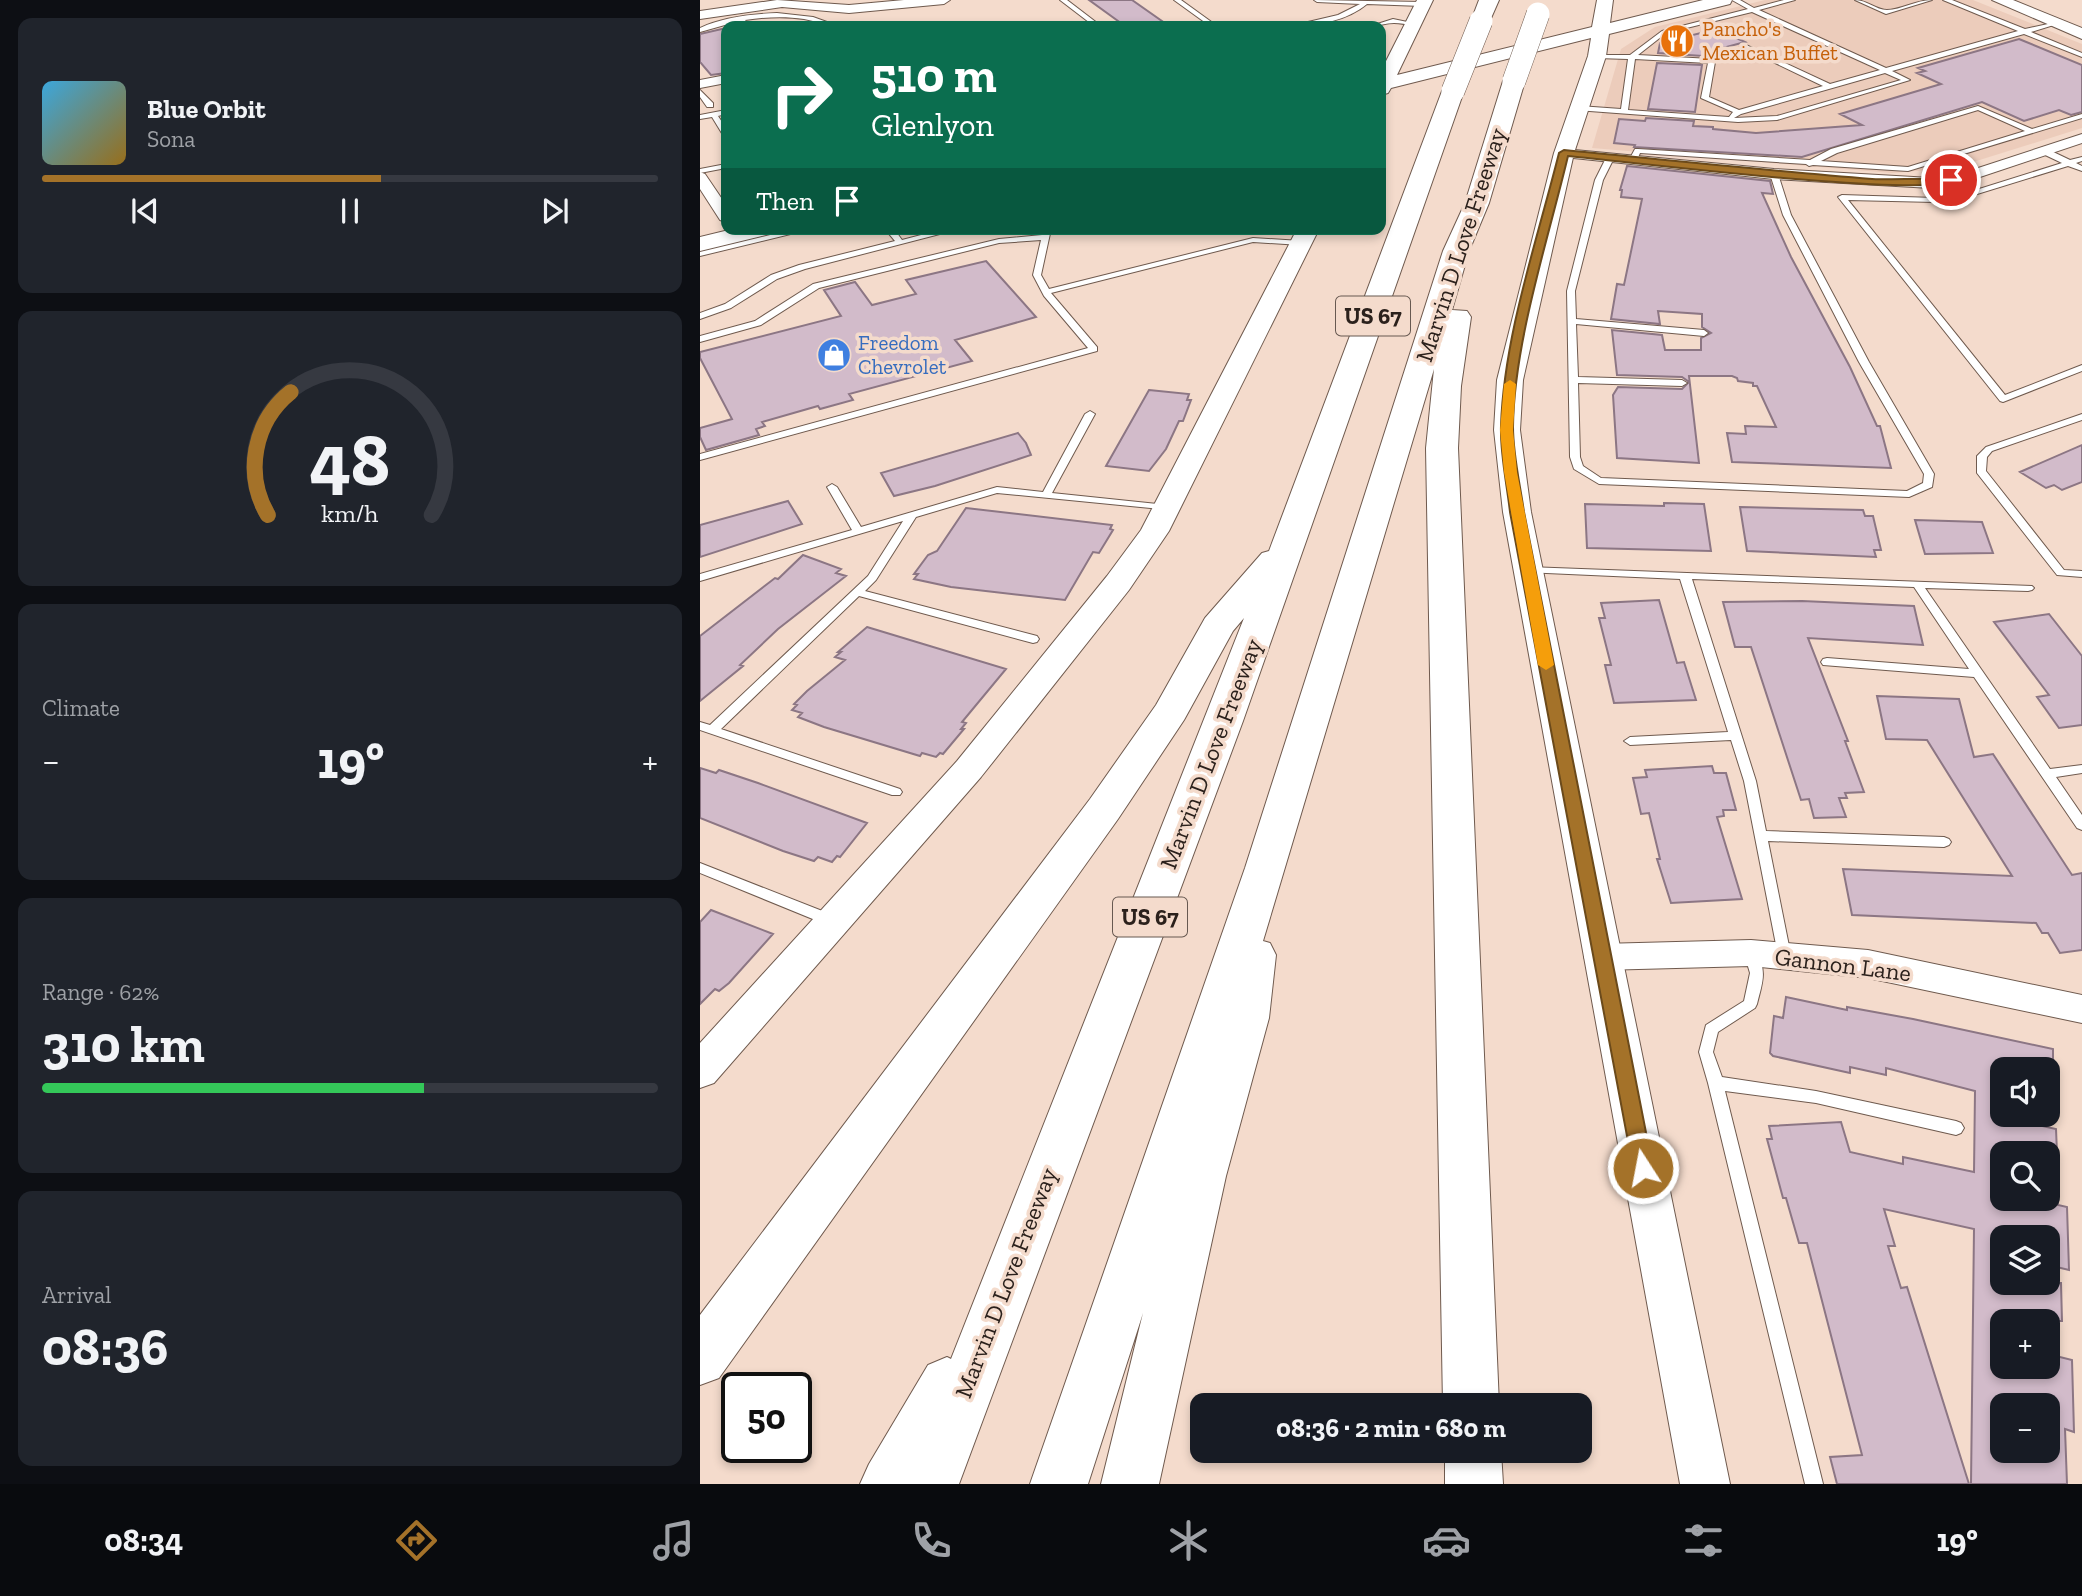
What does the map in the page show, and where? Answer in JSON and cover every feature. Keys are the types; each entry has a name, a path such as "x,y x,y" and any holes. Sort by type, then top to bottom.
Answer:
{"highway":[{"name":"Marvin D Love Freeway","path":"930,1484 1002,1292 1140,944 1291,539 1453,91 1489,0"},
{"name":"Marvin D Love Freeway","path":"1059,1484 1266,867 1456,251 1477,203 1514,81 1540,7"},
{"path":"1471,1393 1442,449 1452,340 1472,254 1477,203"},
{"path":"700,1359 1104,809 1171,711 1218,626 1291,539"},
{"path":"1130,1484 1201,1176 1246,1018 1266,867"},
{"path":"889,1484 1002,1292"},
{"path":"1473,1463 1474,1484"}],"main road":[{"path":"1605,0 1597,56 1564,153 1510,380 1507,430 1511,472 1528,570 1705,1484"},
{"path":"1600,25 1679,0"},
{"path":"1386,78 1600,25 1724,0"},
{"path":"1386,74 1423,2"},
{"path":"700,227 721,221"},
{"path":"700,244 737,235"},
{"path":"700,1071 977,759 1118,583 1155,531 1304,236"}],"street":[{"path":"700,15 780,1 849,9 944,0"},
{"path":"2000,0 2082,34"},
{"path":"2031,0 2082,21"},
{"path":"849,9 869,21"},
{"path":"2055,23 2082,28"},
{"path":"700,84 721,80"},
{"path":"1564,153 1774,174 1910,183 1959,178 2082,138"},
{"path":"700,177 706,195 721,213"},
{"name":"Gannon Lane","path":"1601,957 1767,955 1867,964 2082,1009"}],"lane":[{"path":"1063,0 1091,21"},
{"path":"1177,0 1207,21"},
{"path":"1317,0 1364,3 1423,2"},
{"path":"1579,108 1729,119 1777,118 1907,80 1735,0"},
{"path":"1624,111 1632,57 1664,32 1792,0"},
{"path":"1858,0 1886,12 1929,0"},
{"path":"1906,0 1915,4"},
{"path":"1946,0 2082,55"},
{"path":"1318,21 1347,15 1364,3"},
{"path":"732,21 762,15 822,21"},
{"path":"1386,23 1393,21 1414,24"},
{"path":"700,30 721,23"},
{"path":"1729,119 1738,112 2055,23"},
{"path":"1597,56 1712,61 1746,47 1829,86"},
{"path":"1712,61 1705,97 1738,112"},
{"path":"700,92 709,105"},
{"path":"1809,164 1834,151 1978,108 2031,131"},
{"path":"700,117 721,113"},
{"path":"714,115 721,125"},
{"path":"1633,160 1639,151 1908,169 2082,116"},
{"path":"2044,151 2082,169"},
{"path":"1610,158 1599,180 1571,291 1575,457 1578,467 1600,481 1909,494 1928,485 1928,474 1864,362 1787,215 1774,174"},
{"path":"2082,159 1961,197 1935,200 1842,197 2003,399 2082,368"},
{"path":"700,171 721,167"},
{"path":"1959,178 1980,191"},
{"path":"700,254 781,235"},
{"path":"894,235 900,242"},
{"path":"700,316 728,306 774,277 802,267 930,235"},
{"path":"700,339 758,323 816,286 999,241 1034,235"},
{"path":"700,457 1094,349 1046,292 1037,275 1046,235"},
{"path":"1046,292 1253,240 1304,236"},
{"path":"1572,321 1704,333"},
{"path":"1573,380 1682,383"},
{"path":"1046,495 1090,414"},
{"path":"2082,416 1989,449 1982,456 1980,471 2061,573 2082,574"},
{"path":"832,487 858,531"},
{"path":"700,578 997,490 1167,508"},
{"path":"897,792 706,728 872,578 913,514"},
{"path":"1528,570 2028,588"},
{"path":"1685,576 1750,780 1760,836 1767,955 1757,973 1750,1004 1711,1028 1706,1052 1716,1083 1814,1484"},
{"path":"1917,584 2082,824"},
{"path":"856,592 1033,639"},
{"path":"1827,662 1977,673"},
{"path":"1630,741 1736,736"},
{"path":"2047,774 2082,769"},
{"path":"1760,836 1944,842"},
{"path":"700,869 832,920"},
{"path":"1716,1083 1816,1097 1956,1128"}],"shaded area":[{"path":"1765,0 1973,0 2082,44 2082,128 1954,168 1892,173 1592,148 1621,49 1655,27"}],"building":[{"path":"1089,0 1132,0 1162,21 1118,21"},
{"path":"721,29 721,74 711,75 700,62 700,34"},
{"path":"1717,29 1745,42 1704,53 1703,56 1658,53 1660,43"},
{"path":"2019,39 2082,65 2082,112 2071,115 2059,110 2024,121 1982,102 1802,157 1634,147 1635,145 1614,143 1619,119 1694,121 1693,126 1756,133 1862,125 1840,114 1941,84 1917,73 1925,71 1918,68"},
{"path":"1657,63 1702,65 1695,112 1648,109"},
{"path":"1627,166 1770,181 1773,194 1762,193 1791,257 1850,367 1877,426 1880,426 1891,468 1732,462 1727,433 1746,434 1745,426 1776,427 1757,386 1738,381 1732,376 1689,376 1699,463 1617,458 1613,395 1618,387 1682,389 1689,382 1682,377 1617,375 1612,330 1662,335 1665,350 1701,350 1701,338 1711,333 1702,327 1702,314 1658,311 1660,324 1611,319 1617,284 1624,285 1642,199 1621,197 1620,190"},
{"name":"Freedom Chevrolet","path":"986,261 1036,317 955,340 972,361 849,394 853,400 820,409 818,406 762,422 765,426 756,429 759,435 706,450 700,437 700,428 732,419 700,358 700,352 841,316 824,290 855,282 872,305 916,294 906,280"},
{"path":"1149,390 1189,394 1187,400 1191,400 1183,421 1179,421 1166,449 1149,471 1106,466"},
{"path":"1018,433 1031,455 935,486 894,496 881,473"},
{"path":"2082,445 2082,482 2062,490 2054,485 2046,488 2020,472"},
{"path":"788,501 802,524 700,557 700,525"},
{"path":"1664,503 1704,504 1711,551 1587,548 1585,504 1664,506"},
{"path":"1740,507 1863,510 1865,516 1873,516 1881,550 1874,550 1876,557 1747,551"},
{"path":"966,508 1112,525 1110,529 1113,530 1099,553 1093,552 1065,600 951,587 914,579 918,574 914,574 928,555 937,551"},
{"path":"1915,520 1982,522 1993,553 1925,554"},
{"path":"803,555 841,569 836,573 846,576 778,629 740,665 743,666 700,701 700,636 775,578 778,579"},
{"path":"1659,600 1677,663 1684,662 1696,700 1614,703 1605,665 1611,665 1599,618 1605,618 1601,603"},
{"path":"1802,601 1914,606 1923,645 1808,638 1848,741 1845,741 1864,792 1845,793 1847,798 1839,798 1846,817 1814,818 1809,799 1801,800 1751,647 1735,647 1723,602"},
{"path":"2049,614 2082,656 2082,725 2059,728 2037,697 2049,695 1994,622"},
{"path":"867,627 1006,669 962,722 966,723 961,729 964,729 943,754 940,753 936,757 922,753 920,756 824,727 798,717 802,713 792,710 797,705 794,704 807,691 845,660 835,657"},
{"path":"1877,696 1959,699 1974,757 1993,754 2072,875 2082,873 2082,950 2060,953 2048,933 2042,933 2036,923 1852,915 1843,869 2012,876 1927,740 1886,739"},
{"path":"1712,766 1714,773 1726,773 1736,810 1723,810 1724,816 1717,817 1742,899 1671,903 1657,859 1660,859 1649,813 1641,814 1633,778 1647,777 1645,770"},
{"path":"700,768 716,773 719,770 867,823 840,857 837,856 832,862 818,857 814,861 783,851 700,818"},
{"path":"711,910 773,934 729,983 719,991 715,989 700,1004 700,922"},
{"path":"1786,997 1847,1010 1847,1007 1913,1019 2053,1049 2053,1057 1990,1057 1990,1127 2047,1127 2056,1129 2056,1141 1990,1141 1990,1211 2060,1211 2060,1205 2067,1207 2069,1270 2060,1268 2060,1225 1990,1225 1990,1295 2060,1295 2061,1283 2062,1321 2060,1309 1990,1309 1990,1379 2060,1379 2060,1357 2072,1360 2074,1432 2065,1429 2067,1484 1971,1484 1974,1229 1884,1209 1895,1246 1888,1246 1901,1288 1907,1287 1969,1484 1837,1484 1830,1457 1862,1455 1807,1243 1799,1243 1786,1198 1783,1198 1767,1139 1772,1139 1769,1126 1841,1122 1850,1152 1903,1164 1903,1157 1974,1172 1975,1091 1886,1068 1886,1075 1850,1067 1850,1073 1773,1056 1770,1053 1774,1016 1783,1018"}],"slow traffic":[{"path":"1510,384 1507,430 1511,472 1546,665"}],"place":[{"name":"Pancho's Mexican Buffet","path":"1677,41"},
{"name":"Freedom Chevrolet","path":"834,355"}],"route":[{"path":"1643,1168 1517,512 1507,430 1510,380 1518,337 1564,153 1875,182 1931,183 1951,180"}]}
